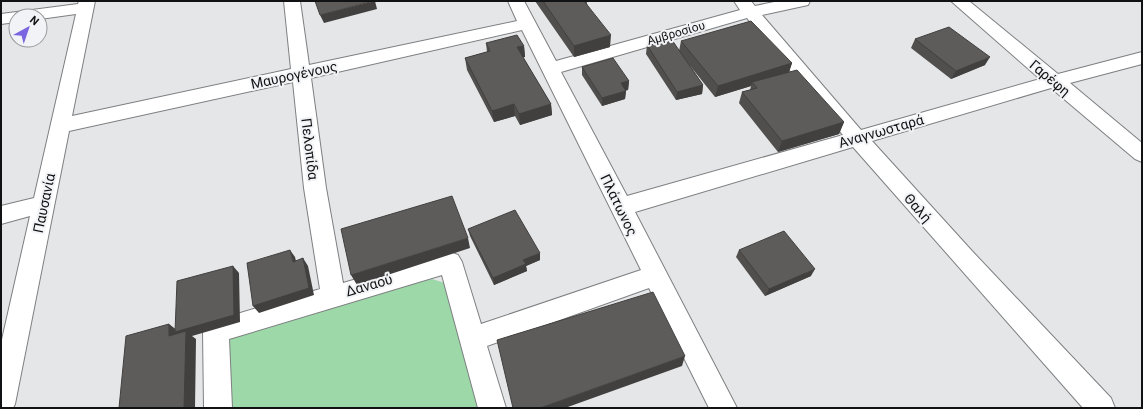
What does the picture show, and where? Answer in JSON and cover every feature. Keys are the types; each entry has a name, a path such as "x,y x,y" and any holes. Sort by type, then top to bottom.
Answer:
{"street":[{"name":"Πελοπίδα","path":"292,1 315,188 333,296"},
{"name":"Πλάτωνος","path":"516,1 552,68 655,276 723,408"},
{"name":"Αμβροσίου","path":"552,68 747,6 802,1"},
{"name":"Γαρέφη","path":"959,1 1142,154"},
{"path":"48,12 87,5"},
{"name":"Παυσανία","path":"1,404 87,5"},
{"name":"Θαλή","path":"747,6 858,138 963,259 1101,408"},
{"name":"Μαυρογένους","path":"61,126 527,24"},
{"name":"Αναγνωσταρά","path":"621,207 1054,81 1142,58"},
{"path":"1,215 44,204"},
{"name":"Δαναού","path":"218,408 216,331 450,262 492,408"},
{"path":"472,339 655,276"}],"green space":[{"path":"432,279 445,283 481,408 229,408 227,341 238,331"}],"building":[{"path":"315,1 374,1 320,15"},
{"path":"543,1 584,1 611,35 574,46"},
{"path":"751,21 792,63 718,86 681,41"},
{"path":"949,27 990,57 956,71 915,39"},
{"path":"517,35 524,46 517,47 551,104 519,114 514,104 492,111 465,58 490,51 486,43"},
{"path":"672,40 703,85 677,92 647,45"},
{"path":"613,58 629,81 621,83 626,91 602,98 582,67"},
{"path":"797,70 844,122 782,141 742,92 757,88 752,82"},
{"path":"452,196 468,238 351,275 341,229"},
{"path":"515,210 540,253 523,260 526,264 493,278 468,229"},
{"path":"784,231 815,269 769,289 739,250"},
{"path":"290,250 293,262 303,258 309,288 253,306 247,263"},
{"path":"233,266 234,315 175,332 177,281"},
{"path":"653,292 685,356 540,408 513,408 497,340"},
{"path":"169,324 169,336 186,331 184,408 119,408 126,336"}]}
